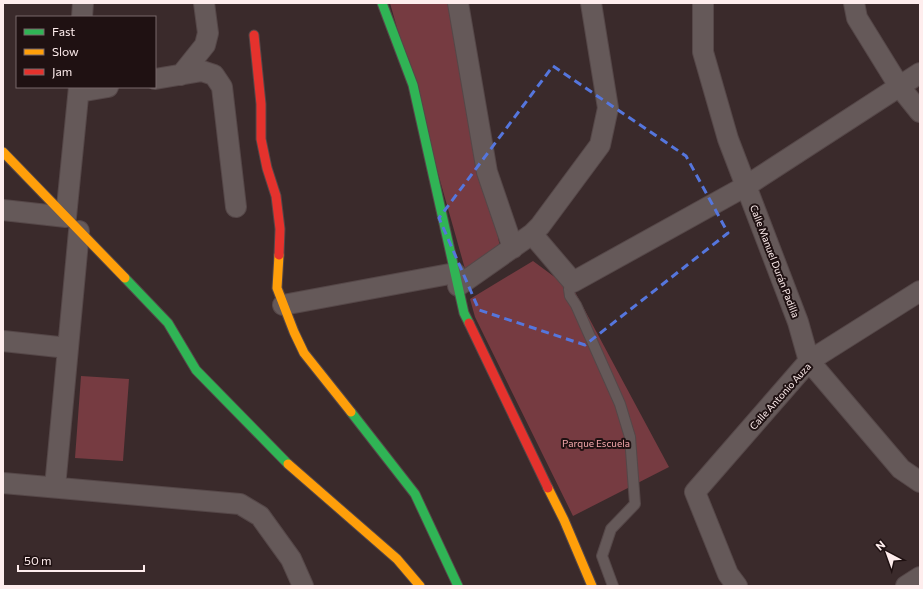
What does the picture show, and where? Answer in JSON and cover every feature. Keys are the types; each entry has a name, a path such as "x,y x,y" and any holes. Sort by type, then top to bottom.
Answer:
{"street":[{"path":"82,3 82,16"},
{"path":"181,75 205,45 208,33 204,3"},
{"path":"382,3 413,85 464,313 564,520 592,586"},
{"path":"458,3 487,172 513,248"},
{"path":"283,305 456,280 513,248 532,234 540,226 600,145 608,108 591,3"},
{"name":"Calle Manuel Durán Padilla","path":"703,3 703,52 728,139 798,322 810,361 901,469 920,482"},
{"path":"854,3 857,18 899,86 920,112"},
{"path":"254,35 261,104 261,139 267,168 276,196 280,229 277,288 283,305 304,353 415,494 458,586"},
{"path":"156,79 202,71 214,75 222,87 236,207"},
{"path":"532,234 573,282 746,186 920,73"},
{"path":"66,217 79,90 98,88"},
{"path":"3,152 168,323 196,370 282,459 397,559 420,586"},
{"path":"3,210 66,217"},
{"path":"55,487 79,231"},
{"name":"Calle Antonio Auza","path":"738,586 728,574 695,492 810,361 920,291"},
{"path":"3,342 68,348"},
{"path":"3,483 240,504 260,516 291,559 304,586"},
{"path":"906,586 920,577"}],"lane":[{"path":"573,282 568,289 570,296 576,305 620,404 630,437 635,504 611,529 602,556 613,586"}],"highlighted area":[{"path":"553,66 686,156 728,233 585,345 479,310 439,218"}],"green space":[{"path":"390,3 451,3 500,247 465,269"},
{"name":"Parque Escuela","path":"533,261 575,292 669,467 573,516 475,317 470,299"},
{"path":"81,376 129,379 123,461 75,458"}],"traffic: fast":[{"path":"382,3 413,85 464,313 469,323"},
{"path":"125,278 168,323 196,370 288,464"},
{"path":"351,412 415,494 458,586"}],"traffic: slow":[{"path":"3,152 125,278"},
{"path":"279,255 277,288 294,332 304,353 351,412"},
{"path":"288,464 397,559 420,586"},
{"path":"548,488 564,520 592,586"}],"traffic: jam":[{"path":"254,35 261,104 261,139 267,168 276,196 280,229 279,255"},
{"path":"469,323 548,488"}]}
